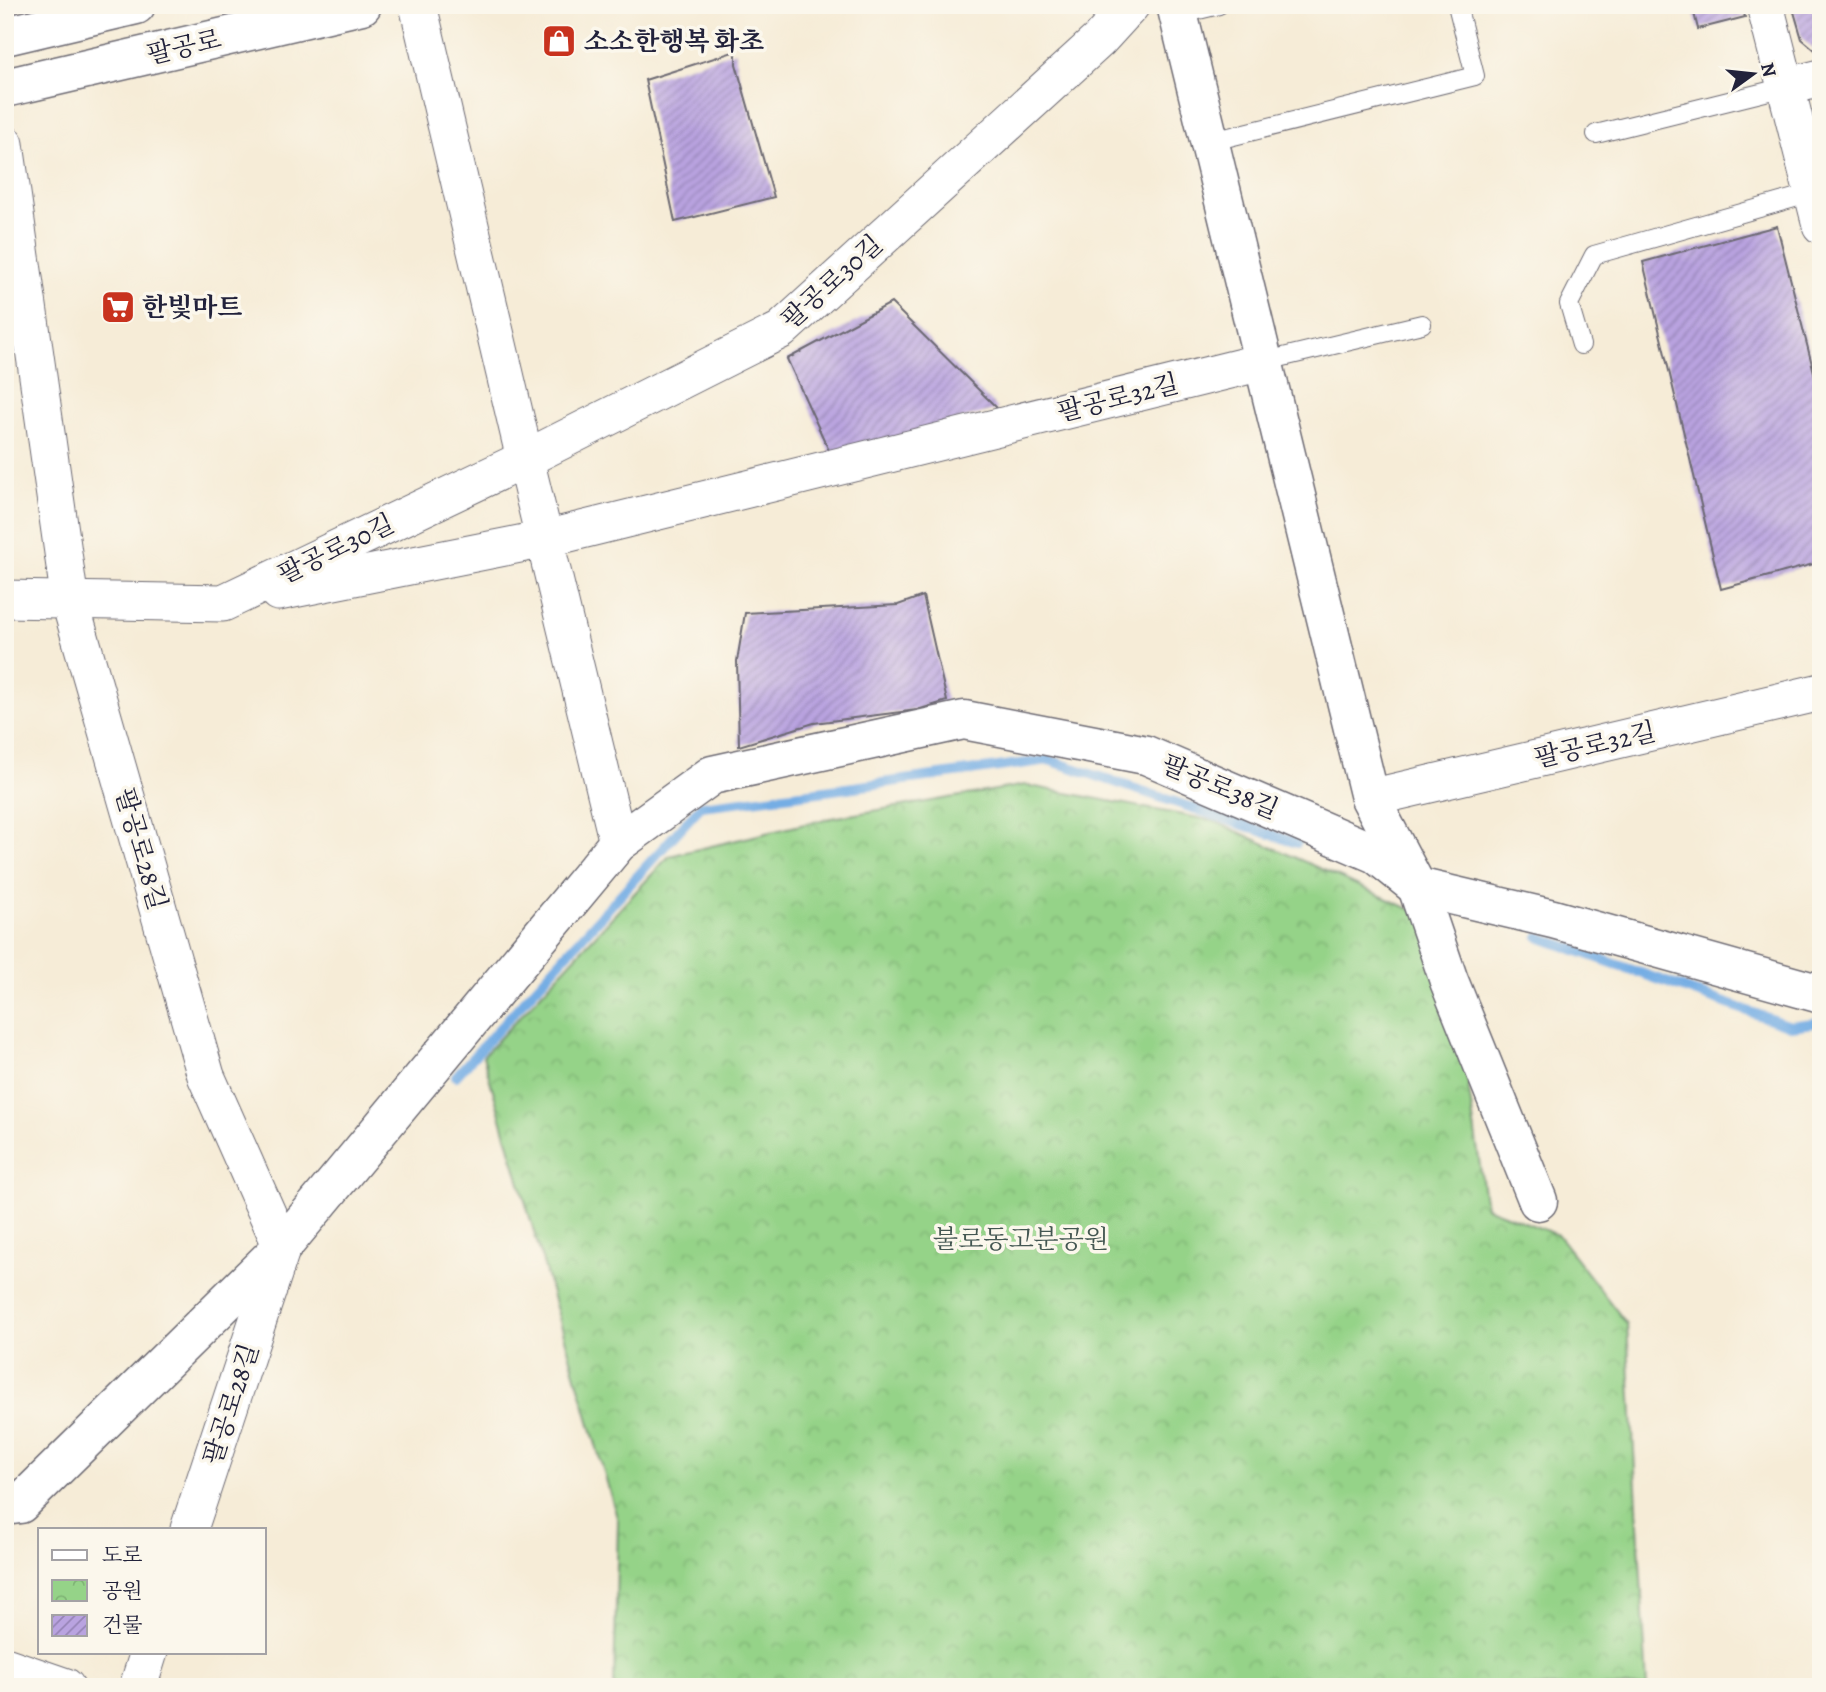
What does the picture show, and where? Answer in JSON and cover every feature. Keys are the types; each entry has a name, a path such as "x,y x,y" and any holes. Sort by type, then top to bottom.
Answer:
{"street":[{"name":"팔공로","path":"5,36 136,5"},
{"name":"팔공로","path":"5,88 362,5"},
{"path":"418,5 618,843"},
{"name":"팔공로30길","path":"223,603 525,459 781,330 1099,40 1131,5"},
{"path":"1765,5 1816,209"},
{"path":"1177,10 1370,799 1417,887 1449,981 1538,1201"},
{"path":"1785,87 1821,78"},
{"name":"팔공로28길","path":"5,144 69,601 206,1076 282,1247 190,1528"},
{"name":"팔공로32길","path":"973,433 1262,362"},
{"name":"팔공로30길","path":"5,599 223,603 545,539 973,433"},
{"name":"팔공로32길","path":"1370,799 1821,692"},
{"name":"팔공로38길","path":"5,1506 20,1504 282,1247 618,843 712,775 964,720 1146,755 1376,854 1417,887 1553,919 1821,994"},
{"path":"138,1687 148,1654"},
{"path":"5,1667 66,1687"}],"lane":[{"path":"1177,10 1219,5"},
{"path":"1209,142 1475,76 1457,5"},
{"path":"1596,134 1785,87"},
{"path":"1581,345 1569,304 1594,255 1816,209"},
{"path":"1262,362 1422,324"}],"green space":[{"name":"불로동고분공원","path":"1025,785 1214,821 1439,922 1455,995 1486,1207 1558,1235 1627,1324 1647,1687 614,1687 618,1521 483,1056 669,856 826,819"}],"building":[{"path":"1692,5 1742,5 1745,17 1698,29"},
{"path":"1792,5 1821,5 1821,55 1802,39"},
{"path":"736,51 736,64 774,197 675,222 645,80"},
{"path":"1777,226 1821,400 1821,562 1721,589 1643,262"},
{"path":"891,303 998,409 831,455 787,359"},
{"path":"923,596 947,701 917,710 814,723 739,746 737,661 745,613 898,605"}],"waterway":[{"path":"456,1076 701,806 1049,760 1297,843"},
{"path":"1539,937 1790,1026 1821,1022"}],"place":[{"name":"소소한행복 화초","path":"559,41"},
{"name":"한빛마트","path":"118,307"}]}
